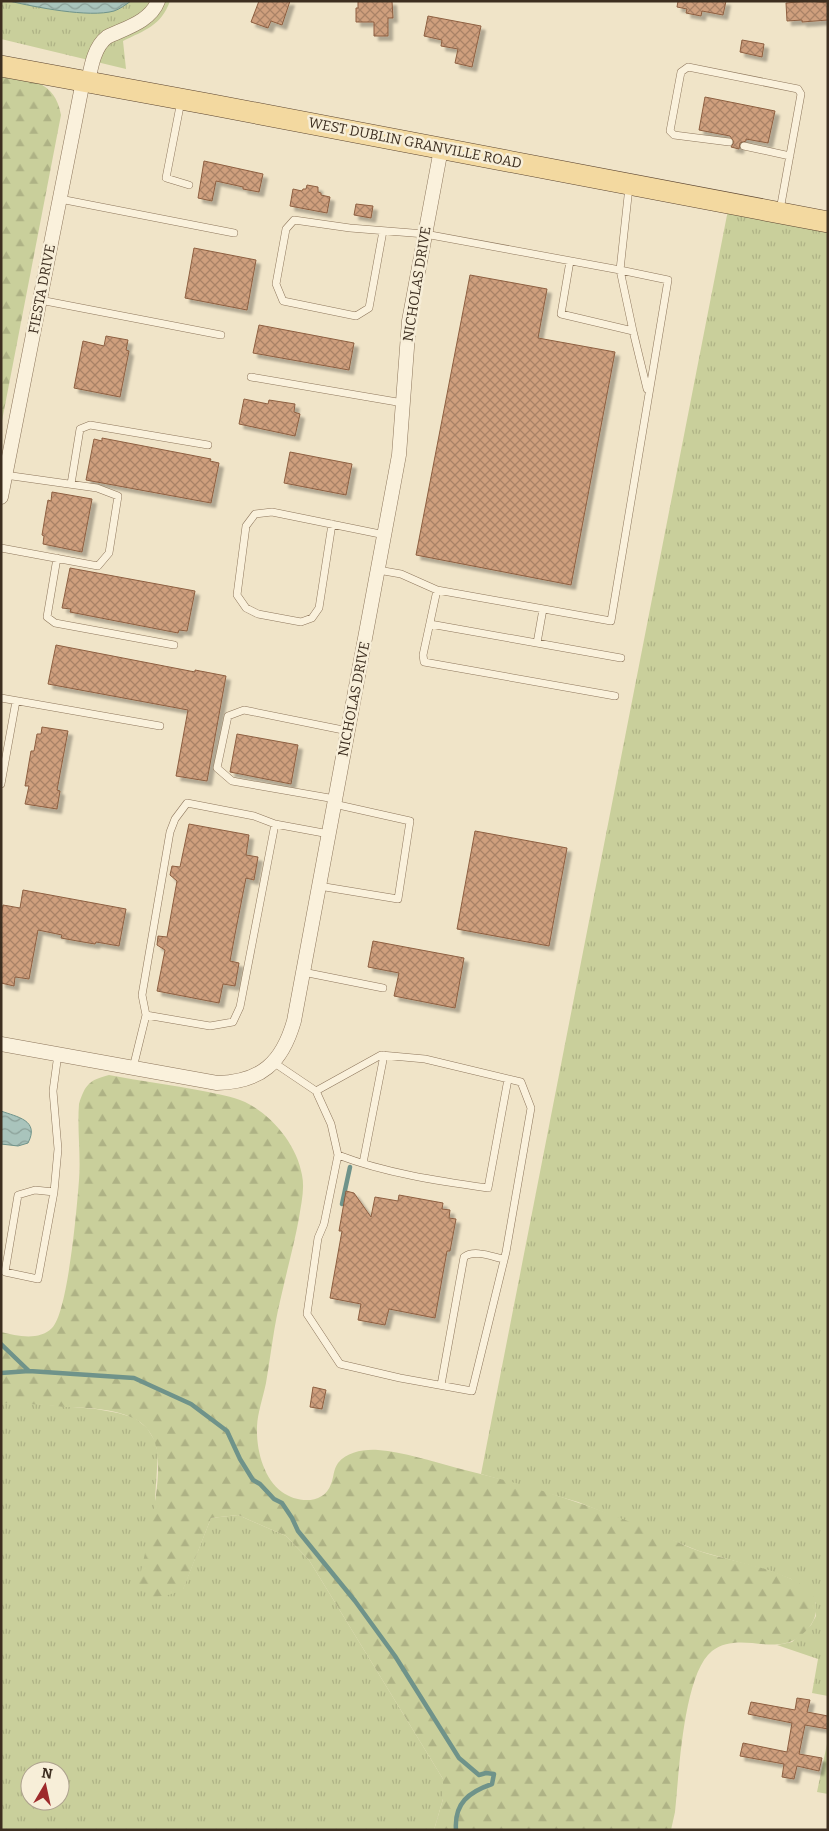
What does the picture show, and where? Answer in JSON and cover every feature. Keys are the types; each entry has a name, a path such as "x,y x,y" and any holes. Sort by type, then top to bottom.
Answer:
{"main road":[{"name":"WEST DUBLIN GRANVILLE ROAD","path":"1,66 828,222"}],"street":[{"name":"FIESTA DRIVE","path":"1,497 60,199 86,82 102,42 107,37 146,18 153,11 158,1"},
{"name":"NICHOLAS DRIVE","path":"58,1054 210,1082 232,1082 247,1079 261,1073 282,1053 289,1038 294,1021 399,455 409,321 441,148"},
{"path":"1,1044 58,1054"}],"lane":[{"path":"729,142 674,135 670,130 681,72 688,67 798,88 801,94 780,213"},
{"path":"181,99 166,178 189,185"},
{"path":"744,146 790,156"},
{"path":"629,184 620,270 648,393"},
{"path":"60,199 234,233"},
{"path":"378,570 401,574 437,590 611,621 668,280 425,234 294,220 286,229 276,284 284,301 356,316 369,308 383,231"},
{"path":"570,260 562,314 633,331"},
{"path":"40,300 221,334"},
{"path":"251,377 404,403"},
{"path":"71,484 80,430 90,425 208,445"},
{"path":"1,548 98,566 109,553 118,496 97,488 6,475"},
{"path":"332,524 319,608 312,618 301,622 258,614 246,608 237,595 246,526 255,514 272,512 332,524 384,535"},
{"path":"57,558 47,616 55,623 174,644"},
{"path":"437,590 423,655 424,662 615,696"},
{"path":"537,643 543,609"},
{"path":"430,624 621,658"},
{"path":"1,698 160,726"},
{"path":"1,784 16,701"},
{"path":"319,886 398,899 410,821 335,802 232,782 217,768 228,716 244,710 348,730"},
{"path":"133,1068 146,1015 142,995 170,832 175,819 187,803 254,816 275,824 329,834"},
{"path":"146,1015 210,1026 233,1022 240,1007 275,824"},
{"path":"303,972 383,988"},
{"path":"54,1192 35,1190 18,1195 5,1272 38,1279 54,1192 58,1149 53,1091 58,1054"},
{"path":"273,1062 316,1091 331,1124 338,1155 324,1224 318,1238 307,1314 340,1364 400,1378 472,1391 504,1259 530,1108 521,1082 425,1059 381,1055 316,1091"},
{"path":"363,1163 384,1055"},
{"path":"338,1155 363,1163 454,1183 488,1188 508,1079"},
{"path":"441,1386 464,1257 468,1254 474,1254 504,1259"}],"green space":[{"path":"1,1 170,1 157,22 123,41 126,69 1,39"},
{"path":"1,73 31,80 47,88 58,103 61,115 1,426"},
{"path":"728,210 828,230 828,1696 812,1693 818,1659 777,1645 792,1642 811,1625 816,1616 816,1603 791,1579 770,1571 699,1551 578,1502 481,1474"},
{"path":"109,1075 203,1091 245,1102 274,1123 295,1153 302,1175 302,1196 297,1228 276,1318 266,1383 257,1422 258,1444 263,1466 274,1485 282,1492 302,1500 316,1499 328,1491 336,1466 346,1456 367,1450 398,1453 547,1492 643,1527 690,1548 777,1573 792,1579 813,1596 816,1606 815,1617 801,1636 789,1642 776,1644 737,1643 724,1645 712,1651 702,1663 689,1702 684,1726 675,1812 671,1830 434,1830 443,1799 443,1779 309,1560 286,1536 238,1515 211,1518 183,1590 152,1598 138,1585 153,1513 158,1473 158,1457 154,1439 144,1425 125,1415 108,1410 1,1403 1,1332 21,1336 41,1335 52,1328 58,1318 71,1258 76,1212 79,1171 79,1104 83,1092 92,1081"},
{"path":"1,1403 26,1403 96,1409 135,1418 147,1428 155,1441 158,1454 155,1499 183,1589 211,1518 238,1515 286,1536 309,1560 443,1779 443,1799 434,1830 1,1830"},
{"path":"828,1739 828,1794 817,1792"}],"water":[{"path":"9,1 131,1 114,11 91,13 62,11"},
{"path":"1,1111 20,1118 29,1124 31,1135 28,1143 18,1146 1,1144"}],"building":[{"path":"259,1 290,1 282,25 271,21 268,28 251,22"},
{"path":"358,1 392,1 393,18 388,18 388,36 374,36 374,22 356,22"},
{"path":"678,1 726,1 723,15 702,11 701,16 686,13 687,9 677,7"},
{"path":"810,1 828,3 828,20 787,21 786,3"},
{"path":"428,16 481,26 472,67 455,63 458,49 441,46 442,40 424,36"},
{"path":"742,40 764,44 762,57 740,52"},
{"path":"705,97 775,111 768,143 746,139 746,141 740,143 739,149 731,147 734,142 730,136 699,130"},
{"path":"204,161 263,174 259,192 216,181 212,201 198,198"},
{"path":"307,185 318,187 318,192 321,195 330,197 327,213 290,206 293,189 302,191 306,189"},
{"path":"356,204 373,206 371,218 354,215"},
{"path":"194,248 256,260 247,310 185,298"},
{"path":"470,275 547,289 538,338 615,352 571,585 416,555"},
{"path":"259,325 354,343 349,370 253,353"},
{"path":"106,336 128,340 126,350 129,351 120,397 74,388 83,341 104,346"},
{"path":"244,399 268,404 269,400 295,404 294,412 300,414 295,436 239,424"},
{"path":"102,438 211,459 210,461 219,463 211,503 86,480 94,439 102,441"},
{"path":"290,452 352,464 346,495 284,483"},
{"path":"52,492 92,499 82,552 43,544 44,536 42,535 46,511 48,500 51,501"},
{"path":"70,568 195,591 187,631 179,630 178,633 70,612 71,609 62,608"},
{"path":"56,645 195,672 195,670 226,676 207,781 176,776 188,710 48,684"},
{"path":"42,727 68,731 57,790 60,791 57,809 25,804 29,786 25,786 31,751 34,751 37,734 41,734"},
{"path":"237,734 298,745 291,784 230,772"},
{"path":"189,824 249,835 246,855 258,857 254,880 246,878 230,961 239,963 235,986 223,984 219,1003 157,991 165,950 157,945 158,936 167,937 177,881 170,875 172,866 180,867"},
{"path":"475,831 567,848 549,946 457,929"},
{"path":"23,890 126,909 119,946 61,938 62,935 38,930 29,979 15,977 14,986 1,983 1,915 3,905 20,908"},
{"path":"373,941 464,958 455,1008 394,996 399,973 368,967"},
{"path":"346,1191 354,1193 371,1217 375,1197 398,1201 399,1195 443,1203 442,1209 450,1210 449,1218 456,1219 450,1251 447,1251 435,1318 389,1309 385,1325 358,1320 361,1304 330,1298 342,1231 339,1231"},
{"path":"313,1387 326,1390 322,1409 310,1407"},
{"path":"797,1698 810,1700 807,1712 828,1716 828,1729 805,1725 799,1754 822,1758 819,1771 797,1766 794,1779 782,1777 784,1764 740,1756 743,1743 787,1752 792,1723 748,1714 751,1702 795,1710"}],"waterway":[{"path":"342,1204 350,1167"},
{"path":"1,1344 29,1371"},
{"path":"1,1373 29,1371 134,1378 191,1404 227,1431 240,1459 253,1480 260,1484 274,1499 282,1503 298,1531 355,1601 395,1656 459,1758 479,1775 486,1773 494,1774 492,1784 470,1795 460,1806 456,1830"}]}
